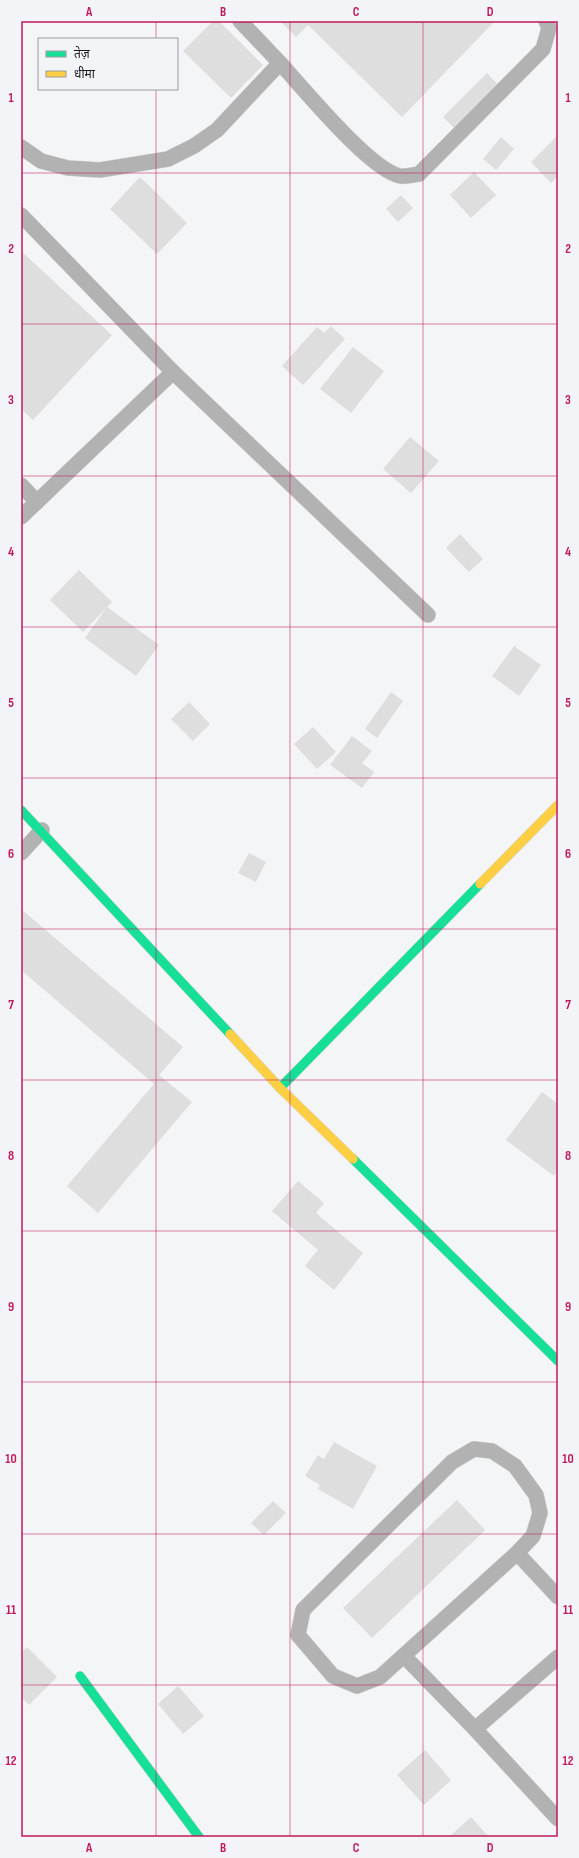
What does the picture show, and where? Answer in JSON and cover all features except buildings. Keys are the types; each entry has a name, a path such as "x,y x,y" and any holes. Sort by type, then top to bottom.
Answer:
{"street":[{"path":"280,1088 558,806"},
{"path":"21,810 42,830 280,1088 558,1361"},
{"path":"80,1676 199,1837"}],"lane":[{"path":"240,21 363,152 383,168 401,176 418,174 542,49 549,28 546,21"},
{"path":"21,146 42,161 68,168 100,170 168,159 194,146 217,130 280,63"},
{"path":"21,215 174,372 428,615"},
{"path":"21,517 174,372"},
{"path":"21,485 37,502"},
{"path":"21,853 42,830"},
{"path":"474,1449 492,1451 515,1466 536,1495 540,1513 533,1536 517,1553 380,1677 357,1686 332,1676 298,1635 304,1610 452,1462 474,1449"},
{"path":"517,1553 558,1597"},
{"path":"404,1656 475,1729 558,1819"},
{"path":"475,1729 558,1658"}],"traffic: fast":[{"path":"21,810 230,1034"},
{"path":"280,1088 480,884"},
{"path":"353,1159 558,1361"},
{"path":"80,1676 199,1837"}],"traffic: slow":[{"path":"480,884 558,805"},
{"path":"230,1034 280,1088 353,1159"}]}
